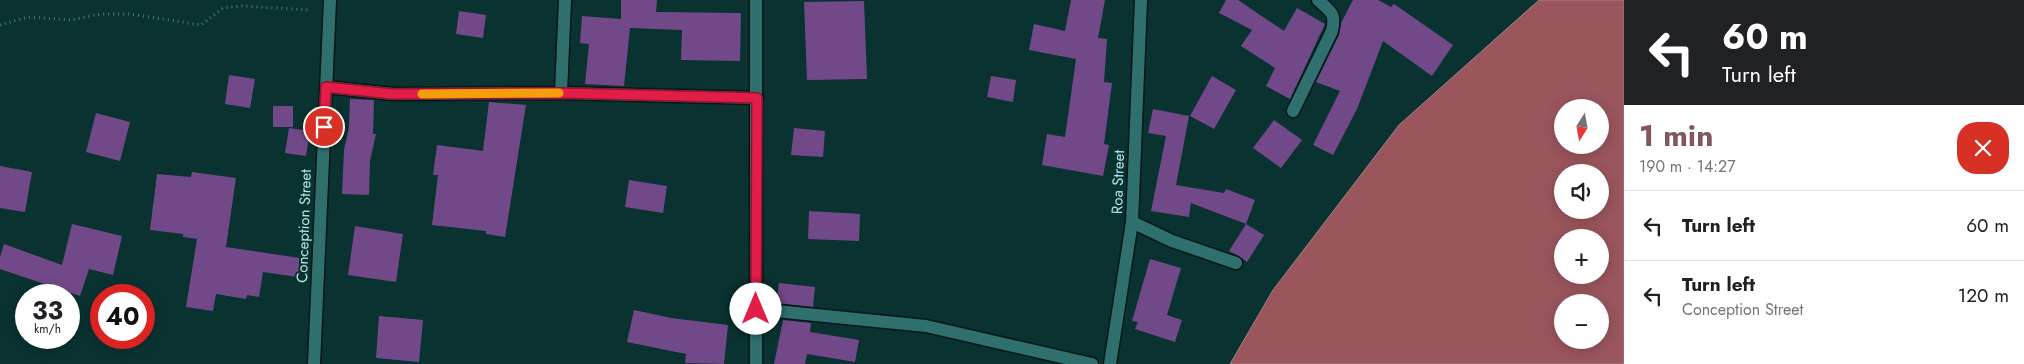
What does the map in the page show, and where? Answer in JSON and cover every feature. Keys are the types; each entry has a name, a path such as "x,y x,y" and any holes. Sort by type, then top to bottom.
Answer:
{"street":[{"path":"562,93 566,0"},
{"path":"756,0 756,364"},
{"name":"Roa Street","path":"1110,364 1132,222 1141,0"},
{"path":"1293,111 1332,31 1334,21 1332,12 1318,0"},
{"name":"Conception Street","path":"314,364 330,6"},
{"path":"326,87 392,94 562,93 757,98"},
{"path":"1132,222 1172,241 1236,263"},
{"path":"756,309 926,326 1092,364"}],"path":[{"path":"0,25 28,17 71,20 101,14 130,14 201,25 223,8 241,6 330,6"}],"shaded area":[{"path":"1539,0 1624,0 1624,364 1230,364 1273,290 1399,125"}],"building":[{"path":"621,0 657,0 656,12 741,13 740,61 681,60 682,30 630,28 624,86 585,84 589,44 580,43 582,16 621,19"},
{"path":"1071,0 1105,0 1098,38 1107,39 1104,82 1112,83 1104,144 1109,145 1103,176 1042,165 1047,134 1065,137 1076,59 1029,50 1034,24 1065,31"},
{"path":"1226,0 1238,0 1284,31 1297,8 1325,24 1290,99 1266,86 1275,68 1241,46 1252,30 1219,13"},
{"path":"1353,0 1378,0 1391,7 1394,4 1453,45 1432,76 1383,41 1357,109 1333,155 1313,145 1340,91 1316,82 1339,35 1341,23"},
{"path":"864,1 867,79 807,80 804,2"},
{"path":"459,11 486,15 483,38 456,34"},
{"path":"229,75 255,79 250,108 225,104"},
{"path":"991,76 1016,80 1013,102 987,97"},
{"path":"1212,76 1236,90 1214,129 1190,116"},
{"path":"350,99 374,100 373,134 376,134 370,161 369,195 342,194 344,150 349,127"},
{"path":"489,102 526,105 505,237 486,234 486,231 432,225 438,175 433,175 437,145 483,151"},
{"path":"273,106 293,106 293,127 273,127"},
{"path":"1153,109 1189,116 1176,185 1224,193 1226,189 1255,200 1246,224 1191,203 1189,217 1151,211 1166,136 1148,133"},
{"path":"96,113 130,122 120,161 86,152"},
{"path":"1274,120 1302,140 1281,168 1253,148"},
{"path":"289,128 310,131 306,156 285,153"},
{"path":"794,128 825,131 823,157 791,155"},
{"path":"0,166 32,172 25,212 0,208"},
{"path":"192,172 236,178 226,247 300,258 298,277 263,272 259,297 247,295 246,299 216,294 213,311 186,307 197,239 183,237 183,234 150,230 157,174 191,177"},
{"path":"629,180 667,186 663,213 625,207"},
{"path":"809,211 860,214 859,241 808,239"},
{"path":"72,224 122,236 113,275 89,269 80,296 80,284 44,284 0,269 0,257 4,244 62,265"},
{"path":"1246,224 1264,235 1247,262 1229,251"},
{"path":"355,226 403,234 396,282 348,275"},
{"path":"1150,259 1181,268 1167,315 1182,320 1175,342 1135,329 1138,322 1132,321"},
{"path":"779,283 815,287 813,307 776,303"},
{"path":"634,310 671,318 728,325 724,364 685,363 686,354 627,342"},
{"path":"379,316 423,320 419,362 376,358"},
{"path":"783,320 811,323 810,332 859,340 855,362 807,354 805,364 774,364"}],"slow traffic":[{"path":"422,94 559,93"}],"route":[{"path":"324,127 326,87 392,94 562,93 757,98 756,309"}]}
